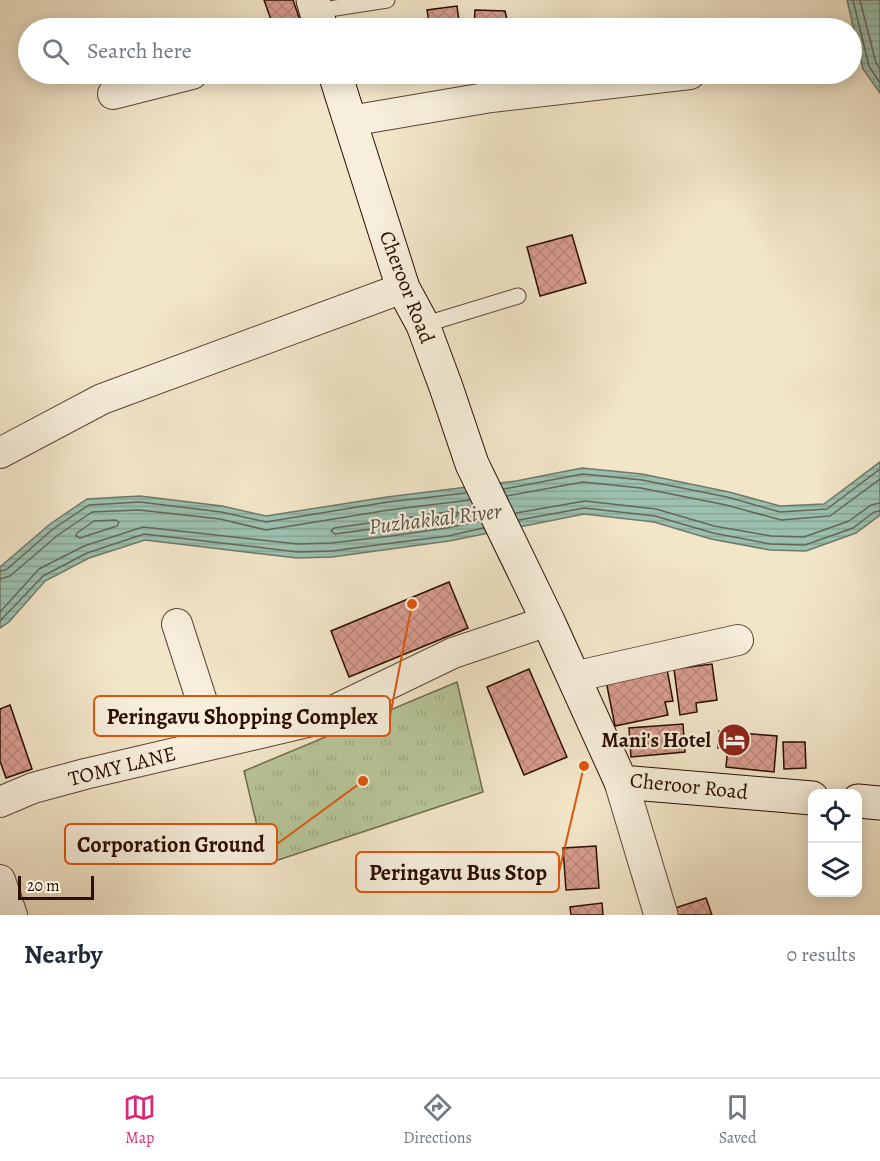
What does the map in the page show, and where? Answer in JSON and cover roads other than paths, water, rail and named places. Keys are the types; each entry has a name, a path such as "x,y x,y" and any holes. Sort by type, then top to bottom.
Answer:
{"main road":[{"name":"Cheroor Road","path":"338,84 403,288 423,325 472,464 548,621 621,782 808,798"},
{"path":"621,782 661,915"},
{"path":"862,801 880,803"}],"street":[{"path":"113,94 152,84"},
{"path":"350,121 491,97 603,84"},
{"path":"0,453 102,399 403,288"},
{"name":"TOMY LANE","path":"0,802 33,788 215,742 312,721 453,653 548,621"},
{"path":"177,624 215,742"},
{"path":"573,677 738,640"},
{"path":"0,880 12,915"}],"lane":[{"path":"317,13 387,0"},
{"path":"423,325 518,296"}],"water":[{"path":"847,0 880,0 880,93 863,69 862,18 851,18"},
{"name":"Puzhakkal River","path":"880,462 880,515 856,533 806,551 770,550 711,539 654,522 584,514 449,541 332,557 297,558 145,540 89,558 45,581 9,622 0,628 0,567 50,524 87,499 140,496 222,506 266,516 387,497 516,481 582,468 642,474 729,492 780,506 824,504"}],"place":[{"name":"Peringavu Shopping Complex","path":"412,604"},
{"name":"Mani's Hotel","path":"734,740"},
{"name":"Peringavu Bus Stop","path":"584,766"},
{"name":"Corporation Ground","path":"363,781"}]}
